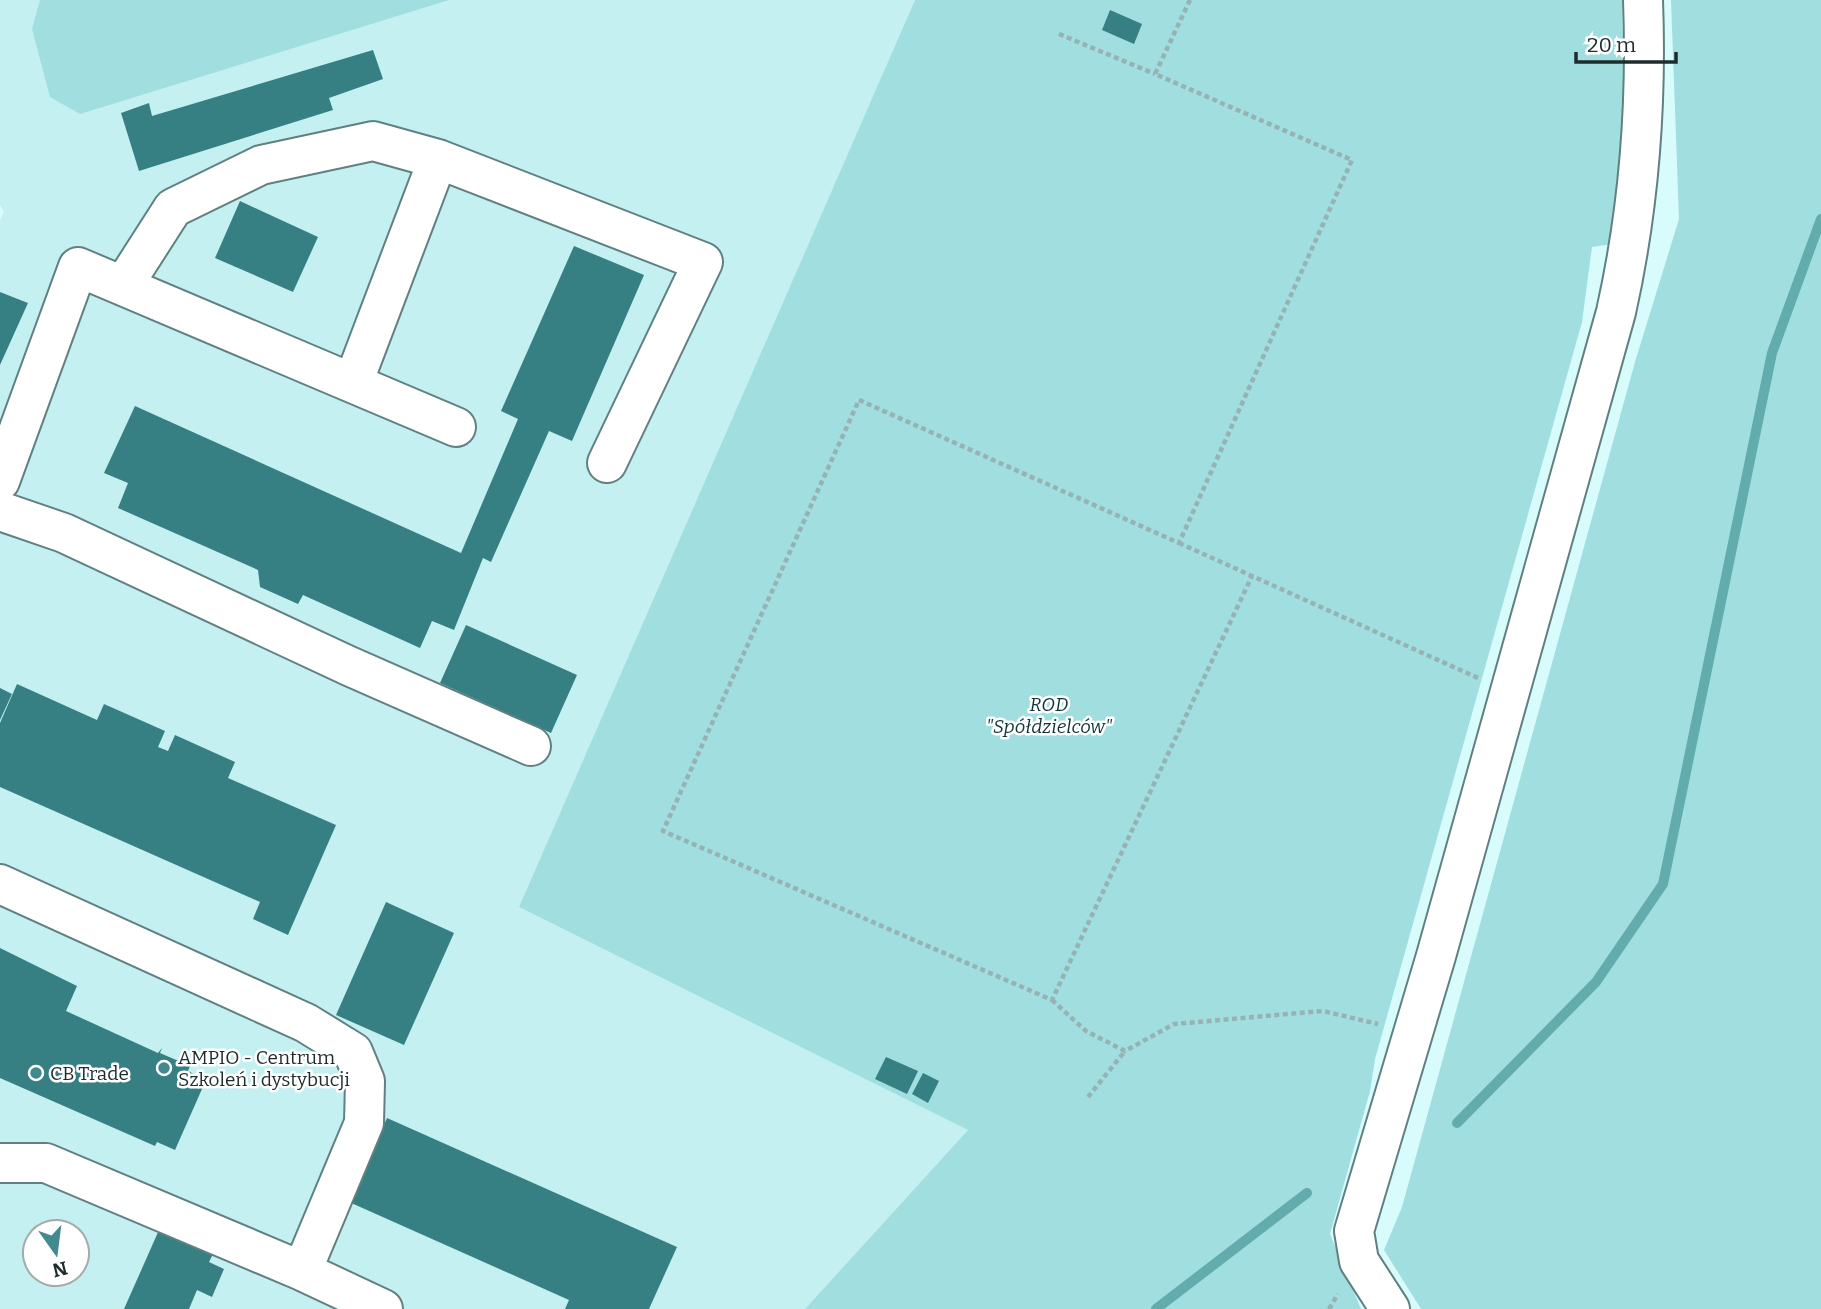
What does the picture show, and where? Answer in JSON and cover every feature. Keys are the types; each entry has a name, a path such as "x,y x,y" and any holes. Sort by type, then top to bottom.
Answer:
{"street":[{"path":"1390,1309 1359,1261 1354,1231 1436,956 1616,312 1626,265 1641,159 1644,104 1643,0"},
{"path":"123,286 173,208 261,165 373,141 438,159 704,262 607,463"},
{"path":"353,383 438,159"},
{"path":"0,481 78,267 456,427"},
{"path":"0,510 64,533 349,666 531,746"},
{"path":"0,884 306,1023 353,1052 365,1081 364,1124 302,1271"},
{"path":"0,1163 47,1163 302,1271 383,1309"}],"path":[{"path":"1155,74 1190,0"},
{"path":"1059,34 1352,160 1179,542"},
{"path":"1125,1051 1086,1031 1052,1000 663,831 859,400 1483,680"},
{"path":"1052,1000 1252,576"},
{"path":"1088,1097 1125,1051 1174,1024 1323,1011 1385,1026"}],"shaded area":[{"path":"0,0 915,0 519,907 968,1130 805,1309 0,1309 0,220 4,212 0,205"}],"green space":[{"path":"40,0 449,0 80,114 50,97 32,29"},
{"name":"ROD \"Spółdzielców\"","path":"915,0 1622,0 1624,94 1612,244 1592,247 1582,322 1375,1059 1370,1091 1330,1234 1361,1309 805,1309 968,1130 519,907"},
{"path":"1671,0 1821,0 1821,1309 1421,1309 1384,1250 1402,1207 1635,362 1679,219"}],"building":[{"path":"1110,10 1142,24 1134,44 1102,30"},
{"path":"373,50 383,79 329,98 333,110 139,171 121,113 149,103 152,116"},
{"path":"240,201 318,237 293,292 215,258"},
{"path":"574,246 644,275 572,441 549,431 491,562 483,558 454,630 432,621 420,648 303,595 298,604 260,587 258,570 118,508 128,483 104,473 135,406 461,553 518,419 501,411"},
{"path":"0,292 28,303 0,365"},
{"path":"466,625 577,675 551,733 440,683"},
{"path":"17,684 97,720 104,704 165,731 158,747 168,751 175,735 235,762 228,778 336,825 288,935 253,919 260,902 0,787 0,723"},
{"path":"0,688 12,694 0,720"},
{"path":"386,902 454,933 404,1045 336,1015"},
{"path":"0,948 77,986 66,1011 158,1053 162,1048 160,1053 190,1066 188,1071 206,1080 175,1150 157,1142 155,1146 0,1078"},
{"path":"886,1057 918,1071 907,1094 875,1079"},
{"path":"923,1073 939,1081 928,1103 912,1094"},
{"path":"387,1118 677,1247 649,1309 565,1309 569,1300 349,1202"},
{"path":"159,1230 213,1254 209,1262 224,1269 212,1297 197,1290 189,1309 124,1309"}],"waterway":[{"path":"1457,1123 1596,982 1663,884 1772,353 1821,219"},
{"path":"1156,1309 1307,1193"}],"place":[{"name":"AMPIO - Centrum Szkoleń i dystybucji","path":"164,1068"},
{"name":"CB Trade","path":"36,1073"}]}
